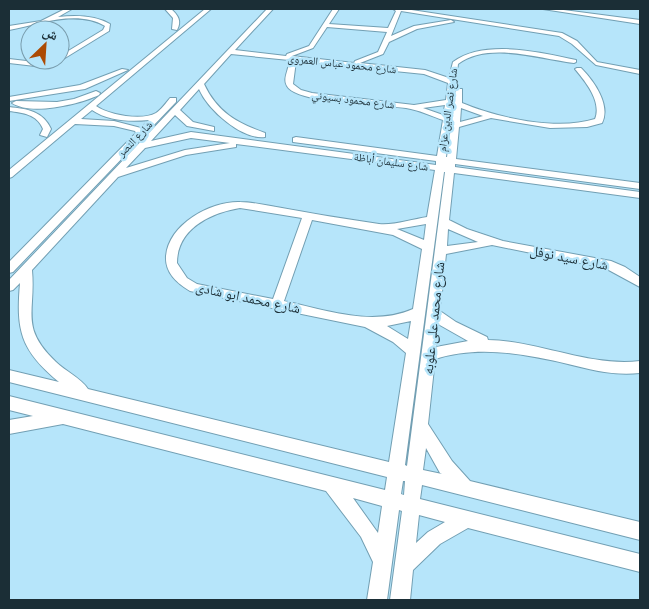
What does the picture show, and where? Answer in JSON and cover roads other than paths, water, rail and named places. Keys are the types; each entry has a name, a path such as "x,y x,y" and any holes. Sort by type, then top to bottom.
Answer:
{"street":[{"path":"9,27 39,20 63,9"},
{"path":"50,19 70,9 80,18"},
{"path":"168,9 178,23 175,29"},
{"path":"9,175 91,106 198,9"},
{"path":"9,101 75,88 106,79 149,54 208,9"},
{"name":"شارع النصر","path":"9,269 186,87 256,19 262,9"},
{"path":"9,287 231,51 256,19 270,9"},
{"path":"290,57 310,47 336,9"},
{"path":"393,65 385,60 382,53 397,9 560,34 577,42 594,71 601,112 598,121 593,124 574,127 490,117 455,102"},
{"path":"546,9 640,20"},
{"path":"567,9 640,20"},
{"path":"607,17 633,28"},
{"path":"9,27 50,19 80,18 101,21 108,25 108,28 70,53"},
{"path":"386,41 416,27 443,22 473,20"},
{"path":"325,25 390,30"},
{"path":"240,41 257,53"},
{"path":"294,70 318,59 310,47"},
{"name":"شارع محمود عباس العمروى","path":"231,51 393,65 425,70 452,82"},
{"name":"شارع نصر الدين عزام","path":"446,165 455,126 455,102 452,82 455,63 470,54 488,51 575,64"},
{"path":"575,64 582,52"},
{"path":"222,60 257,53"},
{"path":"357,62 382,53"},
{"name":"شارع نصر الدين عزام","path":"446,165 447,119 455,102 462,67 468,59 475,56 501,54 575,64"},
{"name":"شارع محمود بسيوني","path":"290,57 294,70 289,82 290,86 308,96 407,106 455,102"},
{"name":"شارع محمود عباس العمروى","path":"318,59 425,70 455,63"},
{"path":"575,64 594,71 640,74"},
{"path":"575,64 594,71"},
{"path":"16,158 124,70"},
{"path":"186,87 198,86"},
{"path":"198,86 216,112 243,129 262,136"},
{"path":"9,101 46,106 74,102 96,93"},
{"path":"35,115 46,111 46,106"},
{"path":"91,106 101,113 108,115 142,118 159,115"},
{"name":"شارع محمود بسيوني","path":"407,106 447,119"},
{"path":"9,109 35,115 46,123 47,129 44,135"},
{"name":"شارع سليمان أباظة","path":"176,110 194,131 251,143 446,165 628,189 640,186"},
{"path":"455,126 490,117"},
{"path":"62,120 125,125 139,130 140,134"},
{"name":"شارع سليمان أباظة","path":"142,146 194,131 262,136 446,165"},
{"path":"115,174 185,153 251,143"},
{"name":"شارع محمد على علوبه","path":"377,600 428,247 438,221 446,165"},
{"path":"640,182 628,189 640,197"},
{"name":"شارع محمد ابو شادى","path":"419,312 403,319 384,323 363,322 194,288 183,282 175,274 171,265 174,248 185,231 199,218 225,207 254,206 376,227 396,232 428,247"},
{"path":"277,305 308,216"},
{"path":"59,218 72,220"},
{"name":"شارع محمد على علوبه","path":"400,600 441,251 438,221"},
{"name":"شارع محمد ابو شادى","path":"376,227 438,221"},
{"name":"شارع سيد نوفل","path":"438,221 494,244"},
{"name":"شارع سيد نوفل","path":"441,251 476,244 494,244 607,264 640,282"},
{"path":"26,268 28,281 24,298 24,316 28,334 36,350 49,366 88,395"},
{"path":"434,314 470,337 492,345 606,367 640,368"},
{"name":"شارع محمد ابو شادى","path":"363,322 390,333 413,350"},
{"path":"430,355 459,345 492,345"},
{"path":"9,376 640,530"},
{"path":"9,403 640,563"},
{"path":"9,427 68,418"},
{"path":"421,426 446,467 464,488"},
{"path":"331,484 367,531 383,561"},
{"path":"404,566 434,538 467,519"}]}
